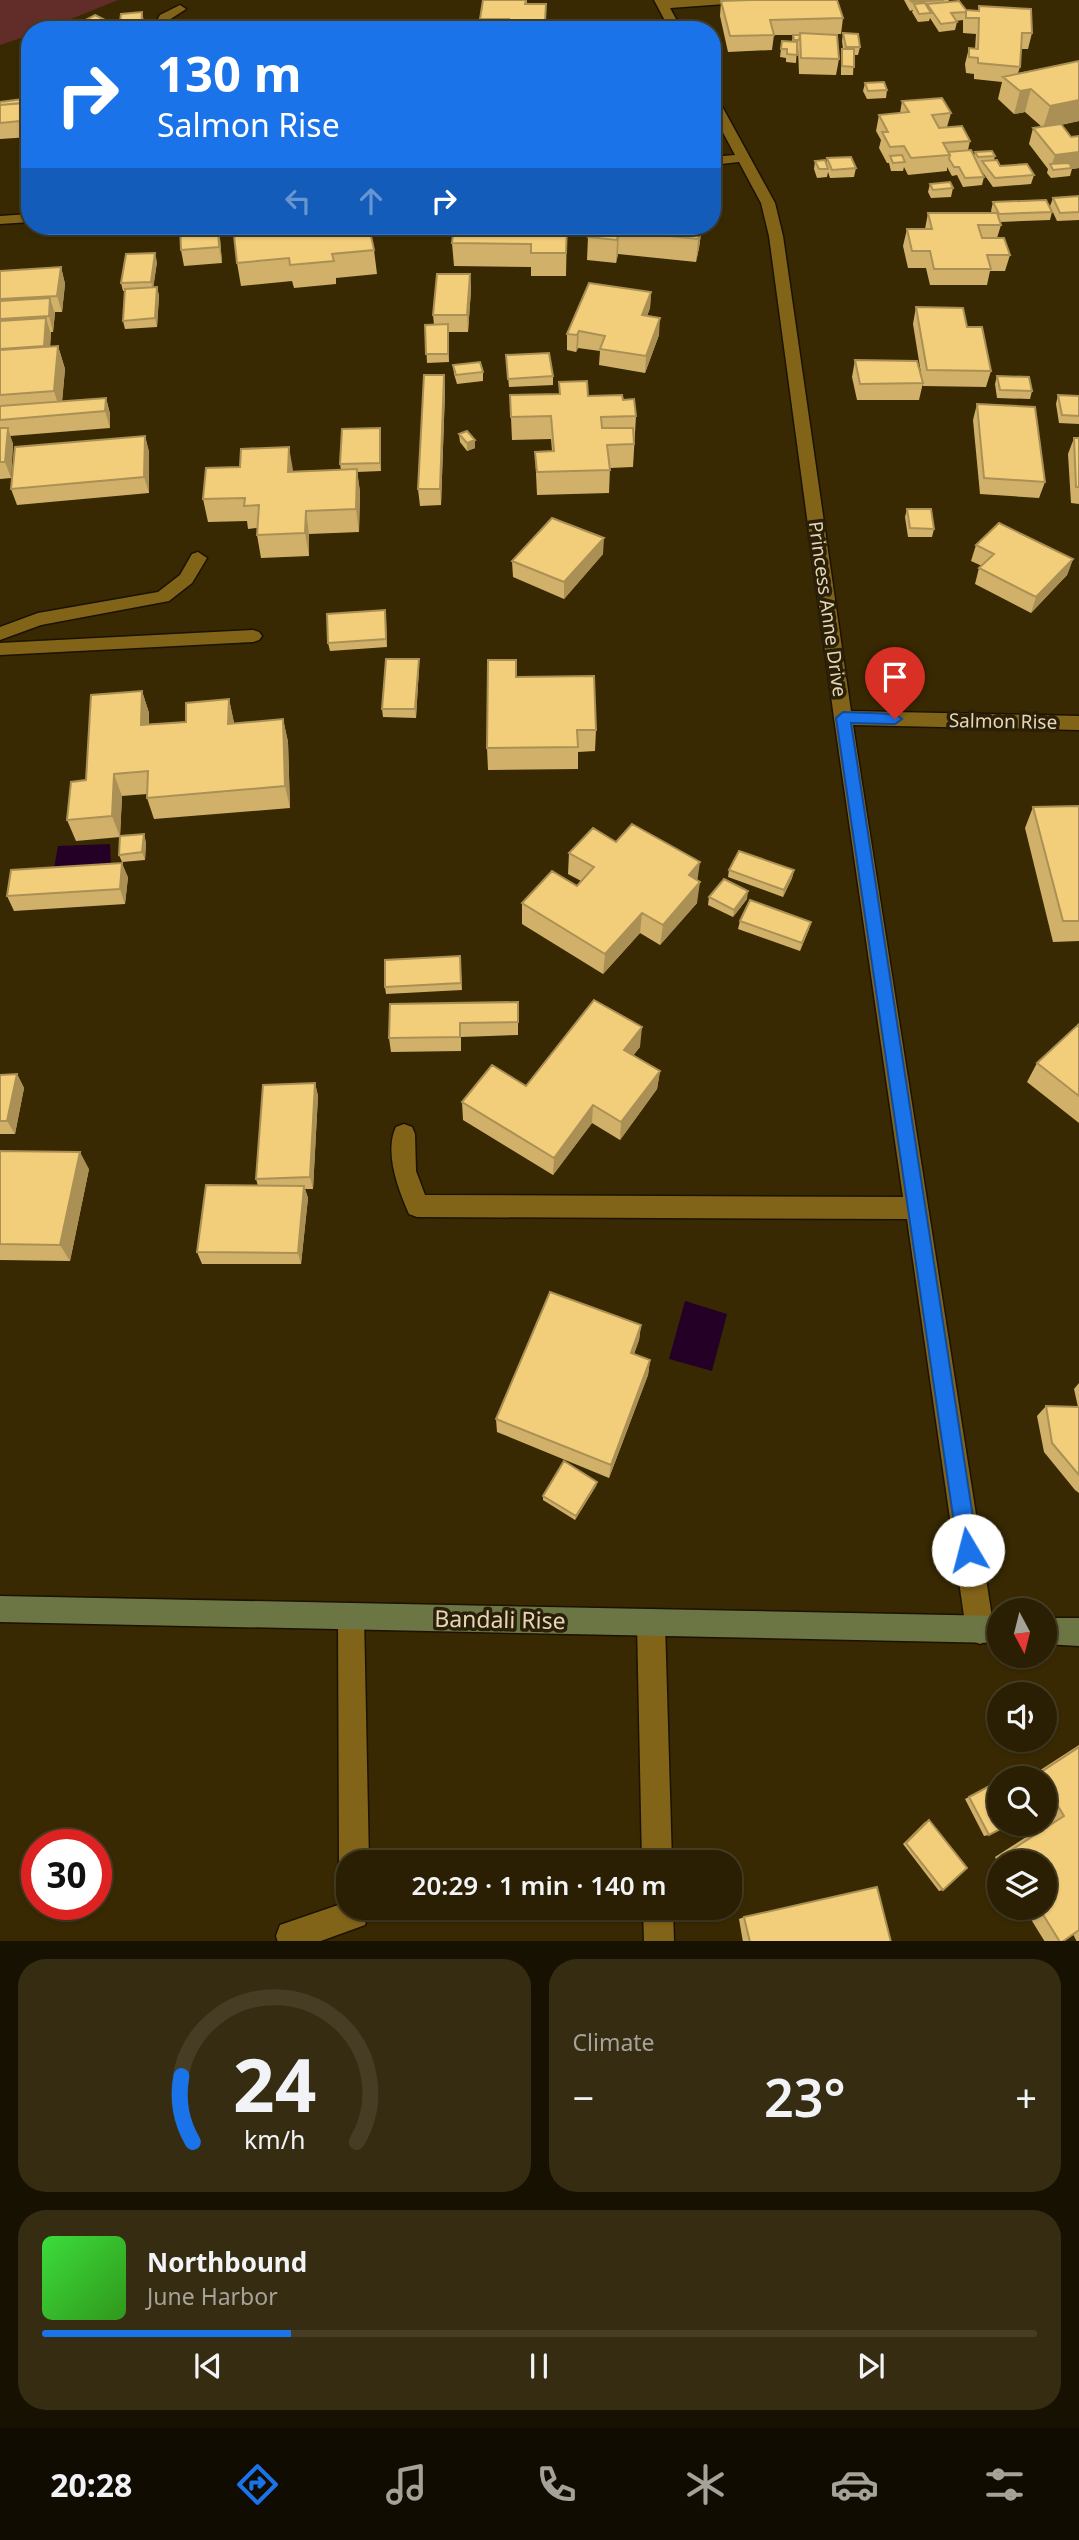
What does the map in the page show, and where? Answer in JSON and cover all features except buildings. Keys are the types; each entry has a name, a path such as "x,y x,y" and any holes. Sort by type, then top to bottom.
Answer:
{"street":[{"path":"671,21 661,3 726,0"},
{"path":"162,21 180,9"},
{"name":"Princess Anne Drive","path":"721,116 768,203 776,236 843,718 917,1208 987,1613"},
{"path":"721,160 743,158"},
{"path":"0,220 21,219"},
{"path":"0,634 38,619 163,597 186,579 198,558"},
{"path":"0,649 253,636"},
{"name":"Salmon Rise","path":"843,718 1079,723"},
{"path":"404,1134 405,1171 417,1206 917,1208"},
{"name":"Bandali Rise","path":"0,1609 987,1630"},
{"path":"351,1616 354,1850"},
{"path":"651,1623 657,1850"},
{"path":"1057,1631 1079,1632"},
{"path":"291,1936 337,1920"},
{"path":"658,1920 659,1941"}],"shaded area":[{"path":"0,0 118,0 66,21 21,21 21,38 0,45"},
{"path":"110,844 111,867 53,874 58,846"},
{"path":"685,1301 727,1314 712,1371 669,1359"}],"route":[{"path":"895,719 843,718 968,1550"}]}
